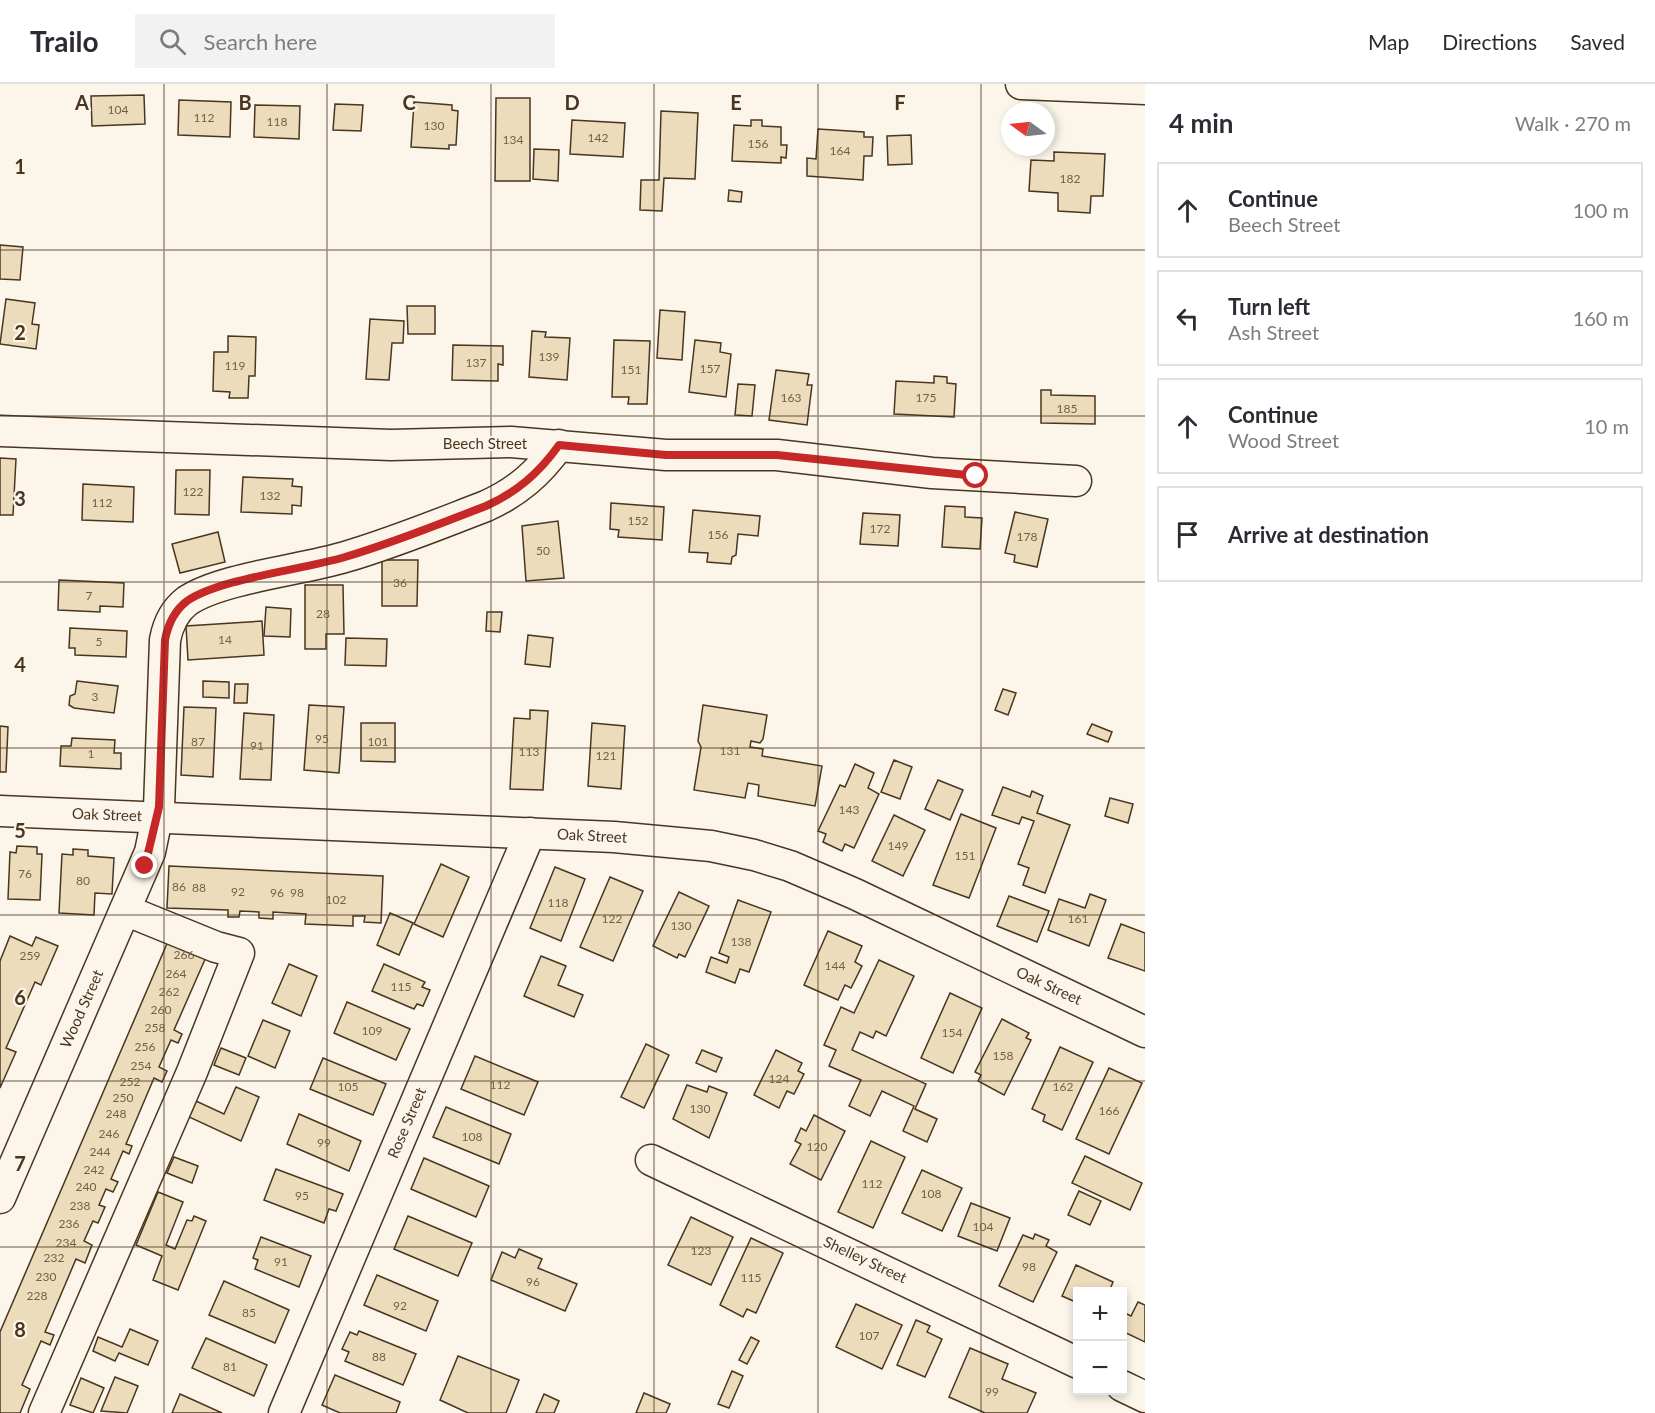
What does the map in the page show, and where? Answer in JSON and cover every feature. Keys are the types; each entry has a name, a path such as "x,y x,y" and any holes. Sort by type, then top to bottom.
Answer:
{"street":[{"path":"1021,84 1145,89"},
{"name":"Beech Street","path":"0,431 391,445 480,441 559,445 666,455 777,455 932,473 1076,481"},
{"name":"Wood Street","path":"0,1198 145,866 157,817 161,771 165,640 169,624 178,610 186,602 209,590 345,557 486,506 504,498 534,477 559,445"},
{"name":"Oak Street","path":"0,811 530,833 686,842 735,850 773,860 855,894 1145,1032"},
{"name":"Rose Street","path":"284,1413 530,833"},
{"path":"44,1413 192,1072 239,953 216,947 125,910"},
{"name":"Shelley Street","path":"651,1160 1073,1361"},
{"path":"1127,1388 1145,1397"}],"building":[{"path":"144,95 145,124 92,126 91,96"},
{"path":"496,98 530,98 530,181 495,181"},
{"path":"179,100 231,102 230,137 178,135"},
{"path":"414,102 452,105 452,110 458,111 456,145 449,145 449,149 411,147"},
{"path":"335,104 363,105 361,131 333,130"},
{"path":"255,105 300,106 299,139 254,137"},
{"path":"661,111 698,113 695,179 664,178 662,211 640,210 641,180 659,180"},
{"path":"572,120 625,123 623,157 570,154"},
{"path":"751,120 762,120 762,126 781,127 781,145 787,145 786,158 781,157 781,163 732,161 734,125 751,126"},
{"path":"818,129 864,132 864,137 873,137 872,156 864,156 863,180 807,176 807,158 816,159"},
{"path":"911,135 912,164 888,165 887,136"},
{"path":"534,149 559,150 558,181 533,179"},
{"path":"1055,152 1105,154 1103,196 1091,196 1090,213 1058,211 1058,193 1029,191 1031,160 1054,161"},
{"path":"729,190 742,192 741,202 728,201"},
{"path":"0,245 23,247 20,280 0,279"},
{"path":"6,299 35,303 32,324 39,325 36,349 0,344"},
{"path":"407,306 435,306 435,334 408,334"},
{"path":"660,310 685,312 682,360 657,358"},
{"path":"370,319 404,321 403,343 392,343 389,380 366,379"},
{"path":"532,331 546,332 545,337 570,338 567,380 529,377"},
{"path":"228,336 256,337 255,376 249,376 248,398 229,398 230,392 213,391 214,352 228,352"},
{"path":"614,340 650,341 647,404 628,404 629,397 612,397"},
{"path":"695,340 721,343 720,352 731,354 726,397 689,392"},
{"path":"453,345 503,346 503,365 498,364 498,381 452,380"},
{"path":"776,370 809,374 807,385 812,385 807,425 769,420"},
{"path":"934,376 947,377 947,383 956,384 954,417 894,414 896,381 934,383"},
{"path":"738,384 755,385 752,416 735,415"},
{"path":"1041,390 1051,390 1051,395 1095,396 1095,424 1041,423"},
{"path":"0,458 16,459 13,515 0,515"},
{"path":"176,470 210,470 209,515 175,514"},
{"path":"243,477 293,479 292,486 302,487 301,506 292,505 292,514 241,512"},
{"path":"83,484 134,487 133,522 82,520"},
{"path":"611,503 664,507 662,540 618,537 619,530 610,529"},
{"path":"945,506 965,507 965,517 982,518 980,549 942,547"},
{"path":"693,510 760,516 758,536 738,534 736,555 732,557 731,564 707,562 708,553 689,552"},
{"path":"1015,512 1048,519 1037,567 1014,562 1015,555 1005,553"},
{"path":"863,513 900,515 898,546 860,544"},
{"path":"558,521 564,578 526,581 522,526"},
{"path":"218,532 225,562 180,573 172,544"},
{"path":"382,560 418,560 417,606 382,606"},
{"path":"59,580 124,583 123,607 100,606 100,612 58,610"},
{"path":"305,585 343,585 344,634 326,634 326,649 305,649"},
{"path":"266,607 291,609 290,637 264,636"},
{"path":"487,612 502,612 500,632 486,631"},
{"path":"262,621 264,655 188,660 186,626"},
{"path":"70,628 127,631 126,657 75,655 75,648 69,648"},
{"path":"528,635 553,638 550,667 525,664"},
{"path":"346,638 387,639 386,666 345,665"},
{"path":"77,681 118,686 114,713 74,708 69,705 70,696 75,694"},
{"path":"203,681 229,682 229,698 203,697"},
{"path":"235,684 248,684 247,703 234,703"},
{"path":"1003,689 1016,693 1008,715 995,710"},
{"path":"309,705 344,707 339,773 304,770"},
{"path":"703,705 767,715 763,739 760,743 751,741 750,747 763,749 762,756 822,766 815,806 758,796 759,785 748,783 745,798 694,790 701,747 698,741"},
{"path":"184,707 216,708 213,777 181,775"},
{"path":"530,710 548,711 543,790 510,789 514,718 530,719"},
{"path":"244,713 274,715 271,780 240,779"},
{"path":"361,723 395,723 395,762 361,761"},
{"path":"592,723 625,726 621,789 588,786"},
{"path":"1092,724 1112,732 1108,742 1087,734"},
{"path":"0,726 8,727 6,772 0,772"},
{"path":"72,738 115,740 114,753 121,753 121,769 60,766 61,746 71,746"},
{"path":"894,760 912,767 900,799 881,792"},
{"path":"855,764 874,773 868,788 879,794 854,848 845,844 842,851 823,842 826,834 818,831 840,785 845,787"},
{"path":"938,780 963,790 950,820 925,809"},
{"path":"1003,787 1030,797 1032,791 1043,796 1037,813 1070,825 1045,893 1023,885 1029,868 1018,864 1034,821 1022,817 1019,824 992,815"},
{"path":"1110,798 1133,804 1128,823 1105,816"},
{"path":"961,814 996,828 969,898 933,885"},
{"path":"894,815 925,830 903,876 872,861"},
{"path":"17,846 37,847 37,854 42,854 40,900 8,899 10,852 16,853"},
{"path":"73,849 88,850 88,856 114,858 112,894 95,893 94,915 59,913 62,854 73,855"},
{"path":"441,864 469,877 443,937 414,924"},
{"path":"169,866 383,876 381,923 364,922 365,916 353,916 353,926 305,924 306,914 273,912 273,919 259,918 259,912 240,911 239,917 228,917 228,910 167,908"},
{"path":"555,867 585,879 561,941 530,928"},
{"path":"610,877 643,891 613,961 580,947"},
{"path":"679,892 709,906 685,957 679,954 677,958 653,946"},
{"path":"1090,894 1106,900 1089,946 1048,930 1059,899 1085,908"},
{"path":"1009,896 1049,911 1037,942 997,926"},
{"path":"738,900 771,912 749,972 740,969 735,983 706,972 711,957 727,963 729,957 719,953"},
{"path":"390,913 413,923 399,955 377,945"},
{"path":"1121,924 1145,933 1145,971 1108,958"},
{"path":"828,931 862,946 855,962 862,966 851,988 845,985 838,1000 804,985"},
{"path":"172,932 210,948 174,1030 182,1034 178,1043 171,1040 159,1067 167,1071 162,1082 154,1078 126,1144 132,1146 129,1154 123,1151 111,1179 118,1182 113,1192 106,1189 99,1205 105,1207 98,1223 93,1221 84,1241 92,1245 85,1263 76,1259 45,1332 54,1335 50,1345 41,1341 22,1385 30,1389 20,1413 0,1413 0,1332"},
{"path":"10,936 32,946 36,937 58,946 41,985 35,982 6,1048 16,1052 0,1088 0,961"},
{"path":"541,956 566,966 558,985 583,995 574,1017 524,996"},
{"path":"879,960 914,976 886,1036 876,1031 873,1038 860,1032 852,1050 926,1084 915,1109 937,1119 927,1142 903,1131 914,1106 882,1091 870,1116 849,1106 861,1080 829,1066 836,1050 824,1045 841,1007 854,1013"},
{"path":"289,964 317,976 301,1016 272,1003"},
{"path":"384,964 425,982 422,987 430,990 423,1006 417,1004 414,1009 372,991"},
{"path":"950,993 982,1008 953,1073 921,1058"},
{"path":"347,1002 410,1029 396,1060 334,1033"},
{"path":"1002,1019 1029,1033 1026,1038 1031,1040 1004,1095 978,1081 981,1075 975,1072"},
{"path":"263,1020 290,1031 275,1068 248,1056"},
{"path":"646,1044 669,1055 644,1108 621,1097"},
{"path":"1060,1047 1093,1062 1062,1130 1043,1121 1045,1115 1032,1109"},
{"path":"221,1048 246,1058 239,1075 214,1065"},
{"path":"702,1050 722,1058 716,1072 696,1063"},
{"path":"776,1050 802,1063 798,1071 804,1074 794,1094 787,1091 779,1108 754,1095"},
{"path":"475,1056 538,1082 524,1115 461,1089"},
{"path":"323,1058 386,1084 373,1115 310,1089"},
{"path":"1109,1068 1142,1083 1109,1154 1076,1139"},
{"path":"687,1085 707,1092 709,1086 727,1093 709,1138 673,1119"},
{"path":"236,1087 259,1097 241,1141 189,1117 196,1101 224,1114"},
{"path":"446,1107 511,1134 499,1164 433,1137"},
{"path":"299,1114 361,1141 349,1171 287,1144"},
{"path":"814,1115 845,1131 821,1180 790,1164 801,1144 795,1141 801,1128 806,1131"},
{"path":"871,1141 905,1157 873,1228 838,1212"},
{"path":"1085,1156 1142,1183 1130,1210 1072,1183"},
{"path":"174,1157 198,1166 192,1183 167,1173"},
{"path":"424,1158 489,1186 476,1217 411,1189"},
{"path":"276,1169 343,1194 336,1211 329,1209 324,1223 264,1200"},
{"path":"922,1170 962,1188 942,1231 902,1213"},
{"path":"1079,1191 1101,1201 1090,1225 1068,1215"},
{"path":"158,1192 183,1202 166,1245 175,1249 187,1220 192,1221 194,1216 206,1221 178,1290 153,1280 162,1256 136,1245"},
{"path":"971,1203 1010,1218 997,1251 958,1236"},
{"path":"408,1216 472,1243 458,1276 394,1249"},
{"path":"691,1217 733,1237 711,1285 668,1265"},
{"path":"1035,1234 1049,1240 1046,1246 1057,1252 1033,1302 999,1286 1023,1235 1033,1239"},
{"path":"261,1237 311,1256 299,1287 255,1269 258,1260 253,1258"},
{"path":"751,1238 783,1253 756,1313 747,1309 743,1317 720,1305"},
{"path":"519,1249 542,1259 538,1268 577,1284 565,1311 491,1280 502,1252 515,1258"},
{"path":"1076,1265 1113,1282 1111,1287 1073,1287 1073,1301 1062,1296"},
{"path":"377,1275 438,1301 426,1331 364,1305"},
{"path":"224,1281 289,1310 275,1343 209,1315"},
{"path":"1138,1302 1145,1305 1145,1342 1127,1333 1127,1314 1131,1316"},
{"path":"856,1304 902,1325 882,1369 836,1347"},
{"path":"916,1320 930,1326 927,1332 942,1339 925,1377 897,1365"},
{"path":"130,1329 158,1341 148,1365 119,1353 115,1361 93,1351 98,1337 122,1347"},
{"path":"359,1331 416,1354 403,1385 345,1361 349,1352 342,1349 350,1332 357,1335"},
{"path":"751,1337 759,1341 747,1364 739,1360"},
{"path":"206,1338 267,1365 254,1396 192,1368"},
{"path":"970,1348 1008,1364 1002,1379 1036,1393 1027,1413 985,1413 949,1397"},
{"path":"458,1356 519,1380 506,1413 468,1413 440,1400"},
{"path":"732,1371 743,1376 729,1408 718,1404"},
{"path":"335,1375 400,1402 396,1413 340,1413 322,1405"},
{"path":"115,1377 138,1386 127,1413 101,1411"},
{"path":"81,1378 104,1388 93,1413 70,1405"},
{"path":"644,1393 670,1404 666,1413 636,1413"},
{"path":"180,1394 222,1413 172,1413"},
{"path":"544,1394 559,1401 554,1413 536,1413"}],"route":[{"path":"145,866 159,807 166,631 178,610 197,595 237,582 345,557 486,506 504,498 534,477 559,445 666,455 777,455 976,476"}]}
